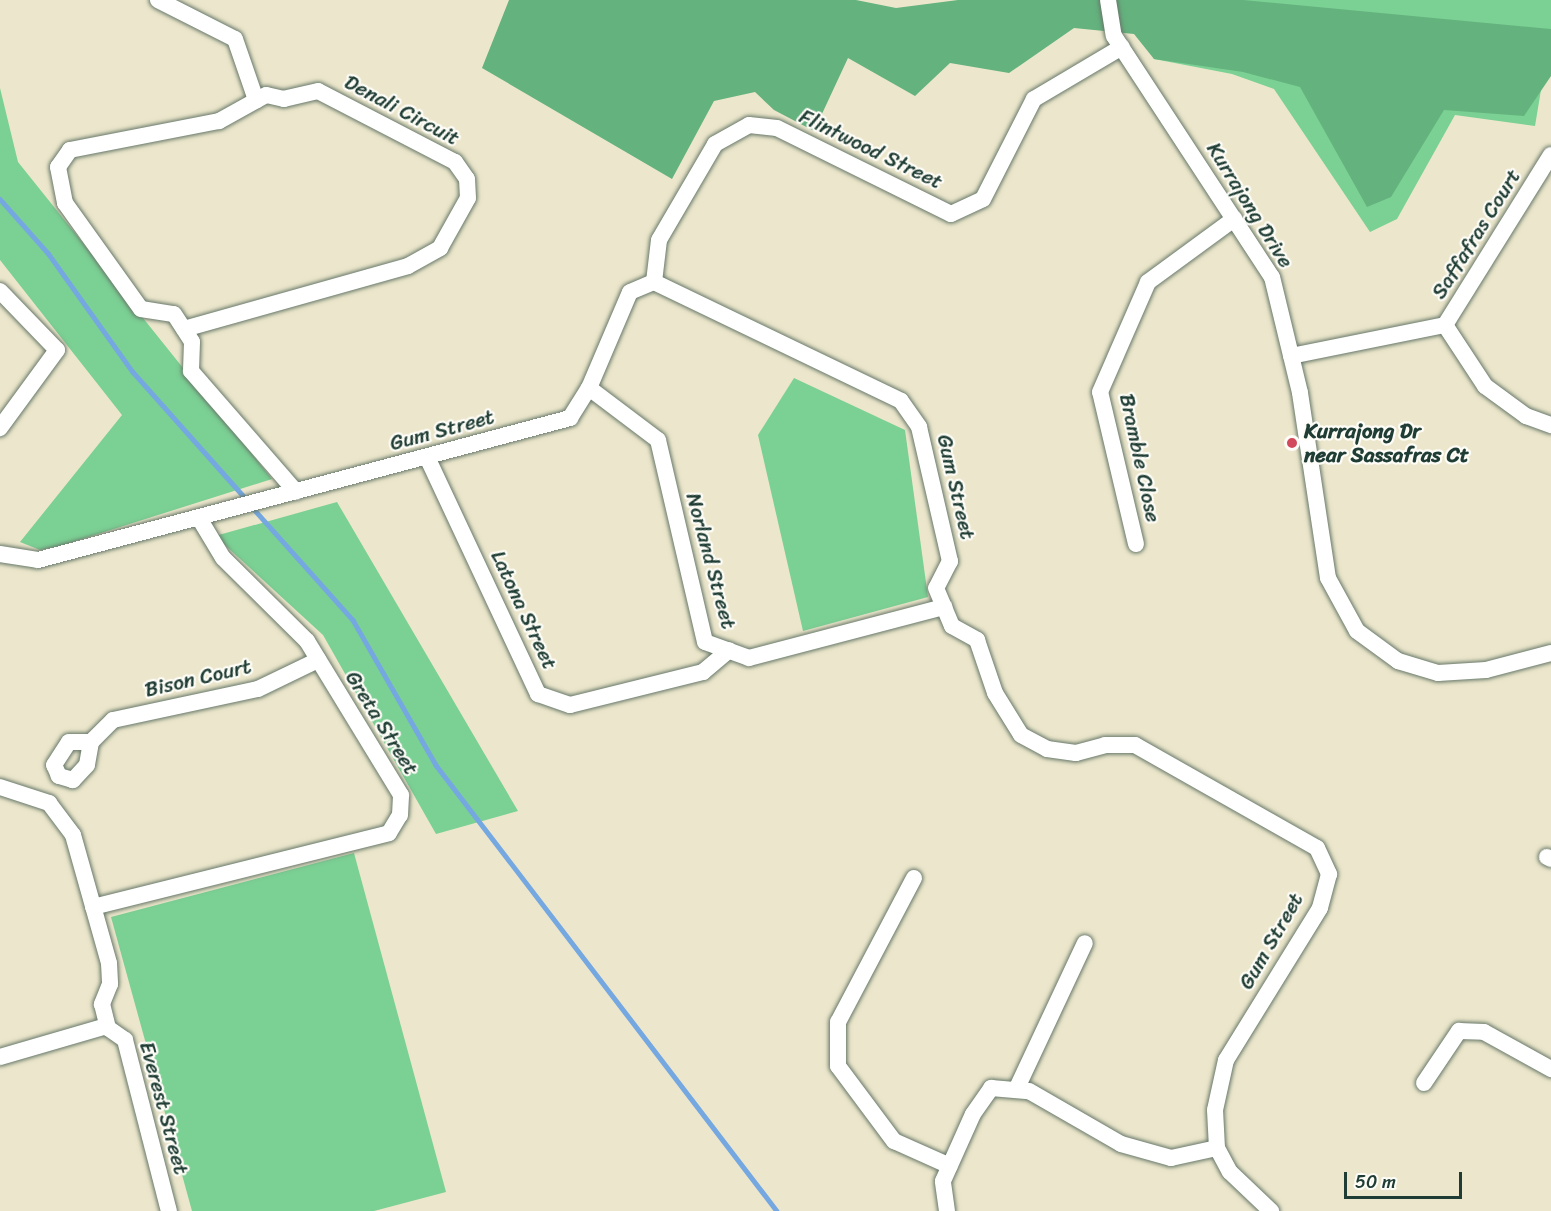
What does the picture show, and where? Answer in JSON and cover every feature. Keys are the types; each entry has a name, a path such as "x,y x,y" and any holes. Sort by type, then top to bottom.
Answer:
{"street":[{"path":"158,0 235,39 256,100"},
{"name":"Kurrajong Drive","path":"1108,0 1114,36 1272,277 1291,356 1328,578 1357,630 1398,661 1438,673 1486,670 1551,653"},
{"name":"Flintwood Street","path":"654,282 659,240 715,144 749,125 777,128 951,214 983,199 1034,99 1122,47"},
{"name":"Denali Circuit","path":"318,92 454,162 467,179 468,198 440,248 408,266 184,329 174,314 141,309 65,203 58,167 70,150 219,121 266,95 284,99 318,92"},
{"name":"Saffafras Court","path":"1291,356 1445,326 1551,155"},
{"name":"Bramble Close","path":"1136,544 1100,392 1148,282 1234,219"},
{"name":"Gum Street","path":"0,554 38,560 570,418 589,388 630,292 654,282 902,401 919,427 950,561 936,588 952,626 977,640 995,693 1021,735 1047,750 1076,753 1105,745 1136,745 1317,848 1329,874 1320,908 1226,1060 1215,1110 1217,1148 1230,1172 1271,1211"},
{"path":"0,291 57,351 0,428"},
{"path":"1445,326 1485,386 1526,416 1551,425"},
{"path":"184,329 192,342 191,371 296,492"},
{"name":"Norland Street","path":"589,388 658,440 705,642 749,658 944,607"},
{"name":"Latona Street","path":"427,457 538,694 570,705 703,672 729,650"},
{"name":"Greta Street","path":"93,907 389,833 400,815 401,795 307,641 223,558 199,518"},
{"name":"Bison Court","path":"91,742 113,720 258,689 318,660"},
{"path":"0,787 49,803 73,835 109,963 110,984 102,1004 107,1026 0,1057"},
{"path":"914,878 838,1022 838,1066 894,1141 950,1166"},
{"path":"1016,1090 1085,944"},
{"name":"Everest Street","path":"107,1026 125,1040 163,1210"},
{"path":"1424,1083 1459,1031 1484,1032 1551,1069"},
{"path":"947,1211 943,1181 973,1114 991,1088 1029,1091 1121,1144 1171,1158 1217,1148"}],"green space":[{"path":"509,0 856,0 896,8 958,0 1243,0 1551,29 1551,76 1524,116 1444,110 1391,197 1367,207 1300,87 1243,72 1154,59 1134,34 1074,28 1009,73 950,63 915,96 848,58 814,131 774,110 755,92 714,101 672,179 482,68"},
{"path":"1130,0 1551,0 1551,70 1544,72 1535,126 1455,115 1397,219 1370,232 1274,89 1232,74 1154,59"},
{"path":"0,88 18,162 272,479 60,546 40,550 20,542 122,415 0,260"},
{"path":"794,378 905,430 928,597 803,631 758,435"},
{"path":"337,502 518,811 436,834 323,635 215,536"},
{"path":"354,853 446,1192 374,1211 192,1211 111,917"}],"waterway":[{"path":"0,199 48,253 133,372 247,500"},
{"path":"252,507 353,620 436,765 777,1211"}],"place":[{"name":"Kurrajong Dr near Sassafras Ct","path":"1292,443"}]}
